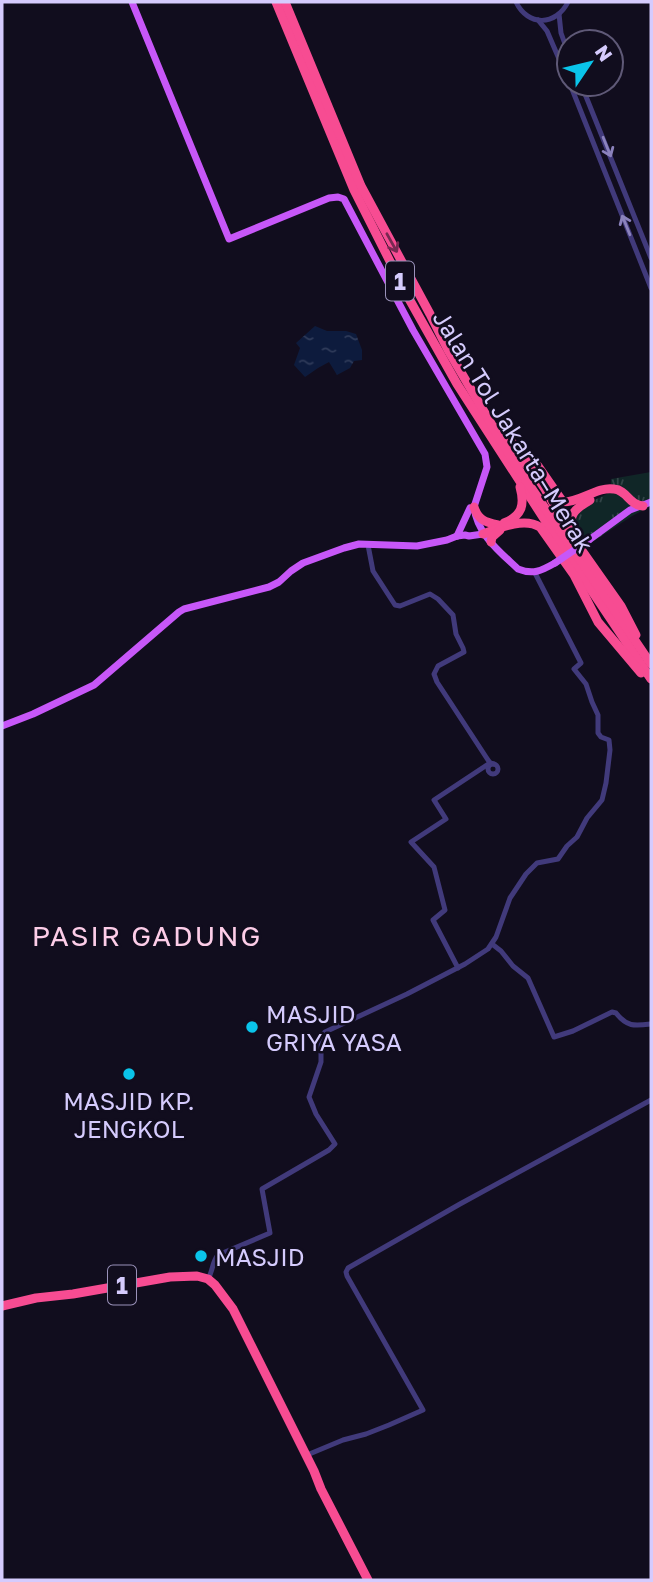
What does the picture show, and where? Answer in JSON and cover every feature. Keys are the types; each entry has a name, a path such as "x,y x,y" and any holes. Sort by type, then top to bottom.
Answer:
{"highway":[{"name":"Jalan Tol Jakarta–Merak","path":"276,2 354,190 408,297 457,384 651,682"},
{"name":"Jalan Tol Jakarta–Merak","path":"285,2 361,186 448,350 513,461 651,663"},
{"path":"448,350 502,432 520,452 538,466 563,502 571,502 604,489 614,489 622,492 634,504 647,504"},
{"path":"495,431 535,474 571,535 626,615 651,663"},
{"path":"491,542 495,533 521,511 523,502 518,479"},
{"path":"571,535 570,523 574,510 594,498 618,493 626,500 630,510"},
{"path":"472,508 483,521 503,525"},
{"path":"480,532 503,525 523,523 540,527 574,575 598,622 651,682"},
{"name":"1","path":"2,1306 170,1277 197,1276 208,1279"},
{"path":"208,1279 229,1306 258,1370 368,1580"}],"main road":[{"path":"132,2 229,239 329,198 344,199 413,330 484,451 487,467 461,535"},
{"path":"472,508 480,532 517,569 535,573 555,563 630,510 647,504"},
{"path":"2,726 94,685 158,628 184,609 266,588 279,582 303,563 359,544 417,546 480,532"},
{"path":"461,535 464,538 491,542"}],"street":[{"path":"516,2 528,17 538,20 550,20 559,14 568,2"},
{"path":"559,14 560,28"},
{"path":"538,20 547,31 555,49"},
{"path":"576,98 651,288"},
{"path":"587,98 651,258"},
{"path":"638,253 640,247 648,251"},
{"path":"369,545 373,571 394,605 400,606 430,594 453,615 455,630 464,652 438,666 434,674 491,764 435,801 446,819 411,842 434,867 445,911 433,920 458,968"},
{"path":"208,1279 218,1255 270,1233 261,1189 335,1144 316,1114 309,1097 321,1062 322,1034 480,955 492,944 510,898 526,874 537,863 558,859 577,838 587,818 600,803 610,750 608,738 601,737 598,732 598,715 586,684 574,670 581,663 535,573"},
{"path":"492,944 500,949 513,967 528,978 554,1037 612,1012 628,1024 651,1024"},
{"path":"304,1457 423,1410 347,1276 348,1268 651,1100"}],"green space":[{"path":"651,472 651,506 583,548 576,525 579,512 591,502 611,492 611,479"}],"water":[{"path":"315,326 327,331 356,334 362,350 362,360 354,361 350,368 337,375 329,362 305,377 294,365 300,348 296,343"}],"place":[{"name":"MASJID GRIYA YASA","path":"252,1027"},
{"name":"MASJID KP. JENGKOL","path":"129,1074"},
{"name":"MASJID","path":"201,1256"}],"district":[{"name":"PASIR GADUNG","path":"147,935"}]}
